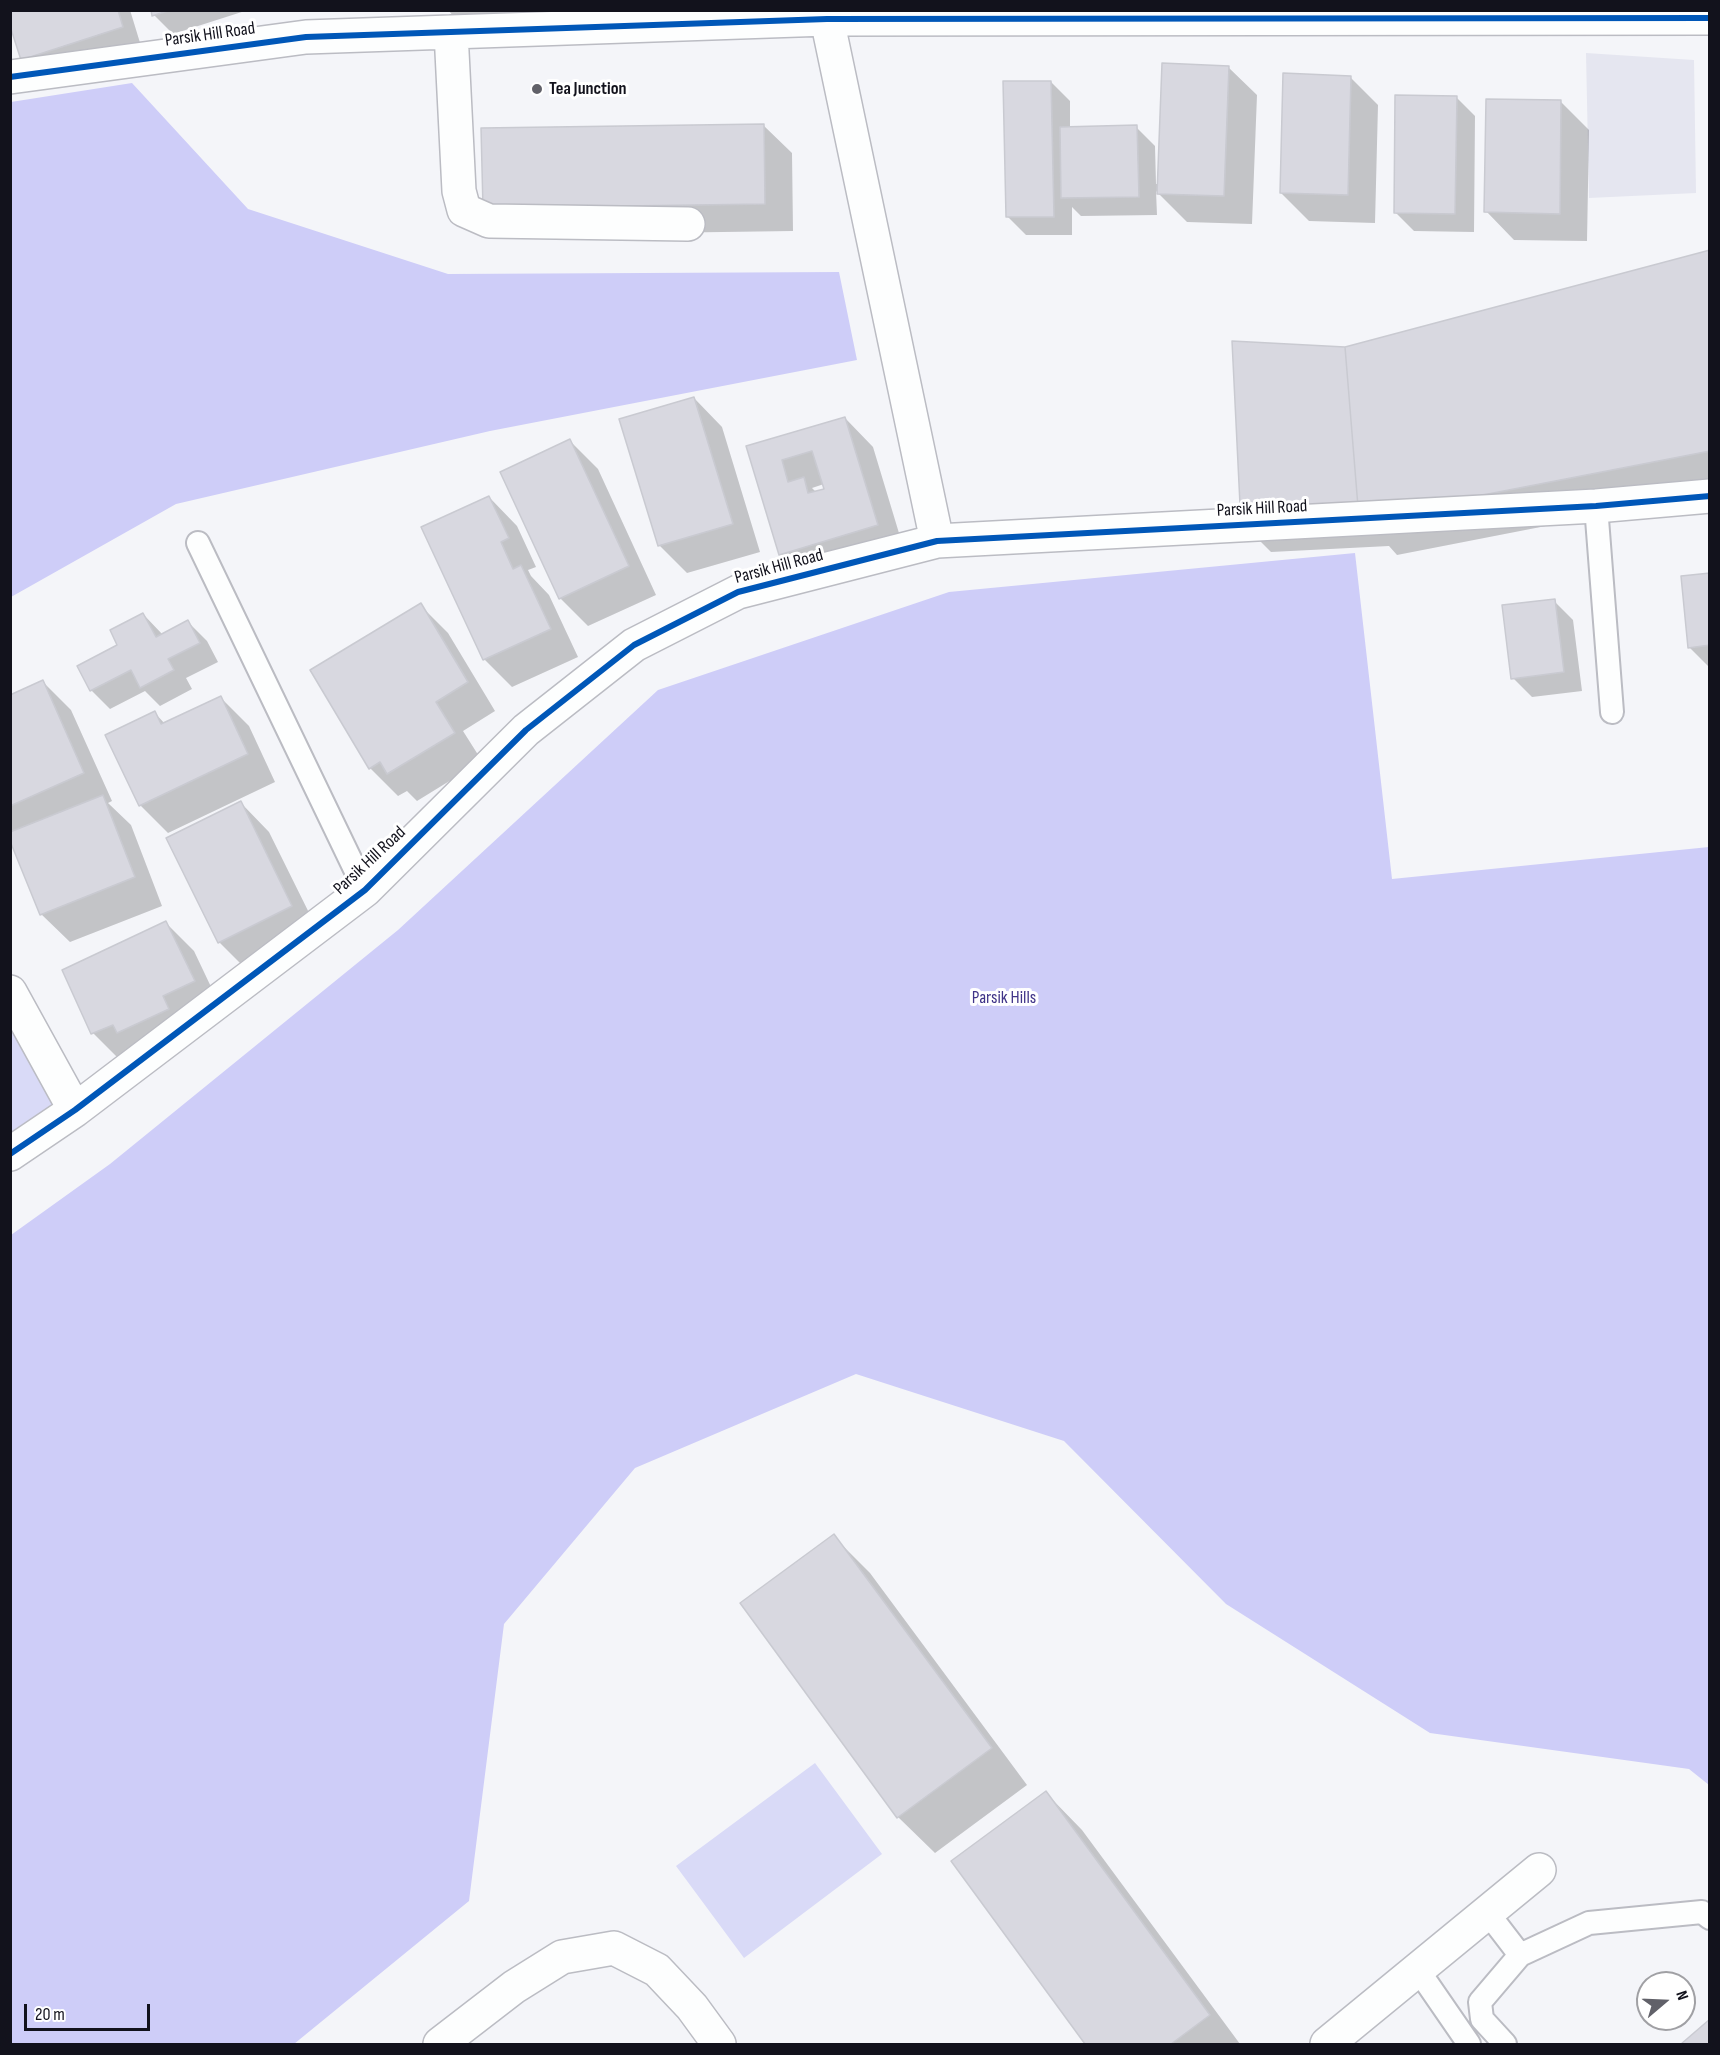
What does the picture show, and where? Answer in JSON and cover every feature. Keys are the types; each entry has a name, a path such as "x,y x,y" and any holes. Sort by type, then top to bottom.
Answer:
{"street":[{"path":"306,38 328,10"},
{"name":"Parsik Hill Road","path":"10,77 306,38 827,15 1563,14 1710,18"},
{"path":"827,15 937,541"},
{"path":"451,32 459,191 464,210 489,221 687,224"},
{"name":"Parsik Hill Road","path":"10,1154 75,1110 364,890 526,730 634,645 738,592 937,541 1596,506 1710,496"},
{"path":"10,992 75,1110"},
{"path":"1327,2044 1539,1870"},
{"path":"440,2044 514,1987 562,1957 614,1948 657,1970 692,2007 719,2044"}],"lane":[{"path":"1596,506 1612,712"},
{"path":"198,543 364,890"},
{"path":"1487,1912 1520,1954"},
{"path":"1505,2044 1482,2019 1480,2002 1520,1954 1589,1923 1702,1912 1710,1918"},
{"path":"1418,1970 1468,2044"}],"shaded area":[{"path":"1586,53 1694,60 1696,193 1589,198"},
{"path":"10,992 75,1110 10,1154"},
{"path":"815,1763 882,1854 744,1958 676,1866"}],"green space":[{"path":"132,83 248,209 448,274 839,272 857,360 490,431 176,504 11,597 11,102"},
{"name":"Parsik Hills","path":"1355,553 1392,879 1709,847 1709,1785 1689,1769 1430,1733 1226,1604 1064,1441 856,1374 635,1468 504,1624 469,1901 294,2044 11,2044 11,1235 110,1164 398,930 658,690 949,592"}],"building":[{"path":"10,10 118,10 123,27 21,60 10,26"},
{"path":"151,10 170,10 152,16"},
{"path":"1162,63 1229,66 1224,196 1157,194"},
{"path":"1283,73 1351,76 1348,195 1280,193"},
{"path":"1003,81 1051,81 1054,217 1006,217"},
{"path":"1395,95 1457,96 1455,214 1394,213"},
{"path":"1486,99 1561,100 1560,214 1484,212"},
{"path":"764,124 765,204 483,208 481,128"},
{"path":"1137,125 1139,197 1061,198 1060,127"},
{"path":"1710,250 1710,451 1359,519 1345,347"},
{"path":"1232,341 1345,347 1359,519 1241,525"},
{"path":"694,397 733,524 658,546 619,419"},
{"path":"845,417 878,525 779,555 746,446","holes":["812,451 824,489 808,493 804,477 788,482 782,460"]},
{"path":"570,439 629,566 559,599 500,472"},
{"path":"489,496 509,538 501,542 513,569 521,565 551,629 483,660 421,527"},
{"path":"1710,573 1710,645 1688,648 1681,576"},
{"path":"1555,599 1564,672 1511,679 1502,605"},
{"path":"421,603 468,682 436,702 455,733 387,774 380,762 369,769 310,670"},
{"path":"143,613 156,637 188,620 200,643 168,659 174,670 140,688 131,670 90,691 77,666 117,645 110,630"},
{"path":"43,680 84,773 10,806 10,695"},
{"path":"221,696 248,754 139,806 105,735 155,711 161,724"},
{"path":"103,795 135,877 40,915 10,841 10,832"},
{"path":"241,801 292,906 218,943 166,838"},
{"path":"166,921 195,981 163,996 169,1009 117,1033 113,1025 91,1034 62,970"},
{"path":"834,1534 992,1748 897,1818 740,1603"},
{"path":"1046,1791 1210,2015 1171,2044 1085,2044 951,1861"},
{"path":"1710,2019 1710,2044 1681,2044"}],"cycle path":[{"path":"10,77 306,37 827,19 1710,18"},
{"path":"10,1154 75,1110 365,890 526,730 634,645 738,592 937,541 1596,506 1710,496"}],"place":[{"name":"Tea Junction","path":"537,89"}]}
